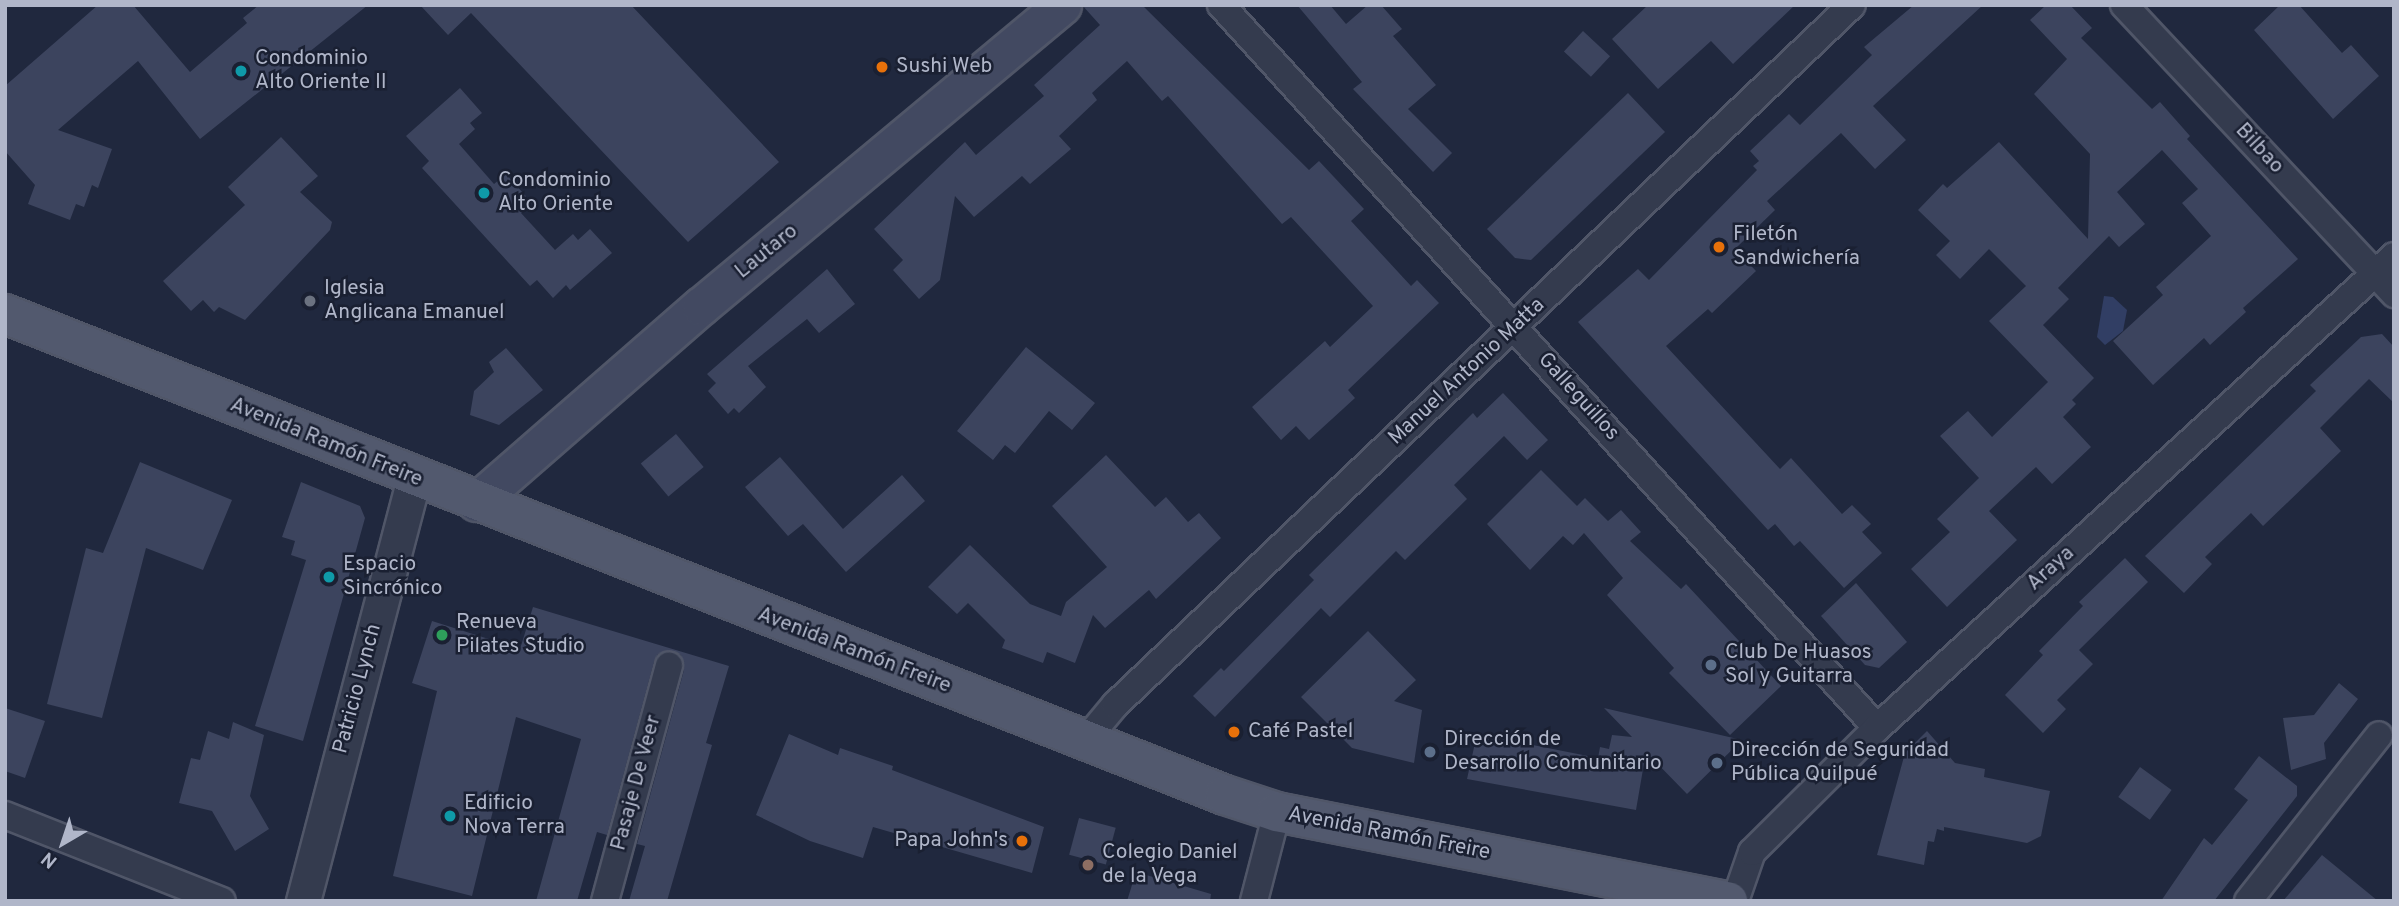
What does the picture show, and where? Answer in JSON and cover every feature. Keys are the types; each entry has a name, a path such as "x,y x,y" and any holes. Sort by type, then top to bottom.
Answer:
{"main road":[{"name":"Lautaro","path":"476,502 701,306 1062,5"},
{"name":"Avenida Ramón Freire","path":"5,314 414,478 1085,741 1277,812 1728,901"}],"street":[{"name":"Galleguillos","path":"1221,5 1877,728"},
{"name":"Manuel Antonio Matta","path":"1085,741 1115,705 1852,5"},
{"name":"Bilbao","path":"2124,5 2385,265 2394,294"},
{"name":"Araya","path":"1735,901 1752,852 1877,728 2385,265"},
{"name":"Patricio Lynch","path":"303,901 414,478"},
{"name":"Pasaje De Veer","path":"605,901 669,666"},
{"path":"2248,901 2379,735"},
{"path":"1254,901 1277,812"},
{"path":"5,815 222,901"}],"water":[{"path":"2104,296 2113,297 2127,310 2123,331 2105,345 2097,337"}],"building":[{"path":"98,5 133,5 190,72 247,23 243,18 259,5 368,5 200,139 138,61 58,130 112,149 98,188 92,185 84,207 76,204 70,220 28,204 35,185 5,151 5,86"},
{"path":"420,5 631,5 779,162 688,242 471,13 448,35"},
{"path":"1082,5 1142,5 1309,170 1319,161 1364,209 1351,221 1411,286 1417,280 1439,303 1348,390 1355,398 1309,440 1296,426 1281,440 1252,407 1325,341 1330,347 1373,306 1291,217 1282,224 1168,96 1162,101 1127,61 1092,93 1097,100 1059,136 1071,149 1030,184 1022,176 974,217 955,196 940,280 919,299 893,270 903,260 874,229 965,142 976,155 1044,96 1034,85 1100,25"},
{"path":"1297,5 1330,5 1346,24 1368,5 1381,5 1402,29 1393,36 1436,85 1408,109 1452,153 1433,172 1353,89 1362,82"},
{"path":"1648,5 1795,5 1733,64 1711,41 1658,89 1612,39"},
{"path":"1914,5 1983,5 1873,106 1906,140 1875,169 1841,133 1767,201 1775,210 1735,249 1756,271 1712,313 1708,309 1666,346 1780,469 1791,458 1842,514 1852,505 1871,524 1862,532 1882,553 1844,588 1800,541 1794,546 1775,524 1768,530 1578,322 1638,269 1649,280 1757,170 1753,166 1759,161 1750,151 1789,114 1800,125 1872,55 1864,47"},
{"path":"2046,5 2070,5 2092,28 2081,38 2152,109 2160,102 2190,136 2187,139 2298,259 2243,308 2246,312 2210,345 2204,338 2153,385 2113,341 2163,295 2156,287 2211,236 2182,203 2198,189 2162,150 2117,192 2145,224 2119,247 2109,236 2058,288 2069,299 2043,325 2094,378 2072,400 2076,404 2063,417 2091,447 2052,484 2036,467 1989,511 2017,540 1947,607 1911,569 1950,532 1937,519 1979,478 1940,436 1968,411 1992,437 2048,382 1989,321 2026,286 1989,249 1960,279 1936,255 1950,241 1918,210 1943,184 1947,188 1999,142 2088,239 2090,154 2034,94 2067,59 2030,20"},
{"path":"2280,5 2299,5 2342,53 2351,45 2379,76 2333,119 2254,30"},
{"path":"1583,31 1610,56 1591,77 1564,51"},
{"name":"Condominio Alto Oriente","path":"460,88 482,113 470,123 475,129 459,144 494,184 506,174 532,203 521,213 555,250 573,234 578,240 590,229 612,253 570,290 566,285 553,298 537,280 530,286 422,168 429,161 406,136"},
{"path":"1628,93 1665,132 1531,260 1515,258 1487,229"},
{"path":"281,137 318,176 300,192 332,222 330,230 245,320 219,307 214,312 203,300 191,311 163,281 245,205 228,187"},
{"path":"827,269 855,304 819,333 807,319 748,366 766,387 739,413 734,408 728,414 708,391 716,383 707,374"},
{"path":"2382,334 2394,347 2394,403 2369,379 2320,428 2341,451 2263,526 2251,513 2205,557 2212,564 2184,593 2145,556 2316,391 2310,385 2361,337"},
{"path":"1026,347 1095,403 1072,430 1049,411 1015,453 1005,445 993,460 957,431"},
{"path":"506,348 543,390 499,425 470,415 474,391 494,372 489,362"},
{"path":"1503,393 1548,440 1527,460 1504,436 1454,485 1467,499 1405,560 1396,551 1330,617 1321,608 1215,717 1193,696 1221,668 1224,671 1314,580 1309,575 1473,413 1477,418"},
{"path":"676,434 704,467 668,497 641,464"},
{"path":"1106,455 1155,507 1166,497 1188,522 1199,513 1221,538 1156,599 1149,590 1105,628 1093,615 1075,663 1047,652 1043,663 1002,648 1005,640 968,603 957,614 928,587 970,545 1030,604 1061,616 1066,602 1107,567 1052,506"},
{"path":"780,457 843,529 902,475 925,501 846,572 803,524 788,536 745,487"},
{"path":"140,462 232,500 203,570 146,548 102,718 47,704 86,548 103,553"},
{"path":"1541,470 1577,506 1585,498 1608,521 1621,510 1641,532 1630,541 1681,589 1686,584 1781,686 1730,735 1669,673 1674,668 1607,595 1623,578 1584,533 1573,545 1563,536 1530,570 1487,524"},
{"path":"301,482 360,506 365,518 303,741 255,726 306,560 291,555 295,541 282,537"},
{"path":"2125,558 2148,582 2079,650 2093,664 2057,700 2066,709 2043,733 2005,695 2043,655 2039,651 2083,606 2079,602"},
{"path":"1856,583 1907,642 1879,668 1865,665 1821,616"},
{"path":"533,607 729,666 706,743 712,745 667,901 629,901 645,846 637,844 684,670 681,655 672,651 658,654 654,662 607,835 597,832 577,901 536,901 581,739 516,717 472,896 393,876 437,691 412,683 432,621 520,649"},
{"path":"1368,631 1416,680 1394,701 1422,710 1414,763 1352,748 1301,697"},
{"path":"2339,683 2358,699 2324,743 2326,759 2291,770 2283,718 2314,715"},
{"path":"5,708 45,721 25,778 5,771"},
{"path":"1604,708 1742,740 1687,794 1646,752 1636,810 1467,779 1477,734 1598,758 1600,747 1609,749 1612,735 1632,737"},
{"path":"233,722 264,735 250,796 269,829 235,851 212,811 179,803 191,758 200,760 208,731 229,739"},
{"path":"1927,731 1955,763 1985,769 1984,777 2050,791 2041,836 2027,843 1944,827 1944,831 1937,829 1934,842 1928,841 1924,865 1877,855 1905,753"},
{"path":"789,734 838,755 840,748 893,766 892,770 1044,827 1032,873 873,827 863,858 810,841 756,815"},
{"path":"2259,756 2297,786 2297,796 2214,901 2161,901 2204,838 2212,845 2248,800 2234,789"},
{"path":"2140,767 2172,790 2150,820 2118,797"},
{"path":"1079,818 1116,828 1106,865 1069,855"},
{"path":"2322,855 2378,901 2283,901"},
{"path":"1136,872 1211,894 1210,901 1127,901"}],"place":[{"name":"Sushi Web","path":"882,67"},
{"name":"Condominio Alto Oriente II","path":"241,71"},
{"name":"Condominio Alto Oriente","path":"484,193"},
{"name":"Filetón Sandwichería","path":"1719,247"},
{"name":"Iglesia Anglicana Emanuel","path":"310,301"},
{"name":"Espacio Sincrónico","path":"329,577"},
{"name":"Renueva Pilates Studio","path":"442,635"},
{"name":"Club De Huasos Sol y Guitarra","path":"1711,665"},
{"name":"Café Pastel","path":"1234,732"},
{"name":"Dirección de Desarrollo Comunitario","path":"1430,752"},
{"name":"Dirección de Seguridad Pública Quilpué","path":"1717,763"},
{"name":"Edificio Nova Terra","path":"450,816"},
{"name":"Papa John's","path":"1022,841"},
{"name":"Colegio Daniel de la Vega","path":"1088,865"}]}
